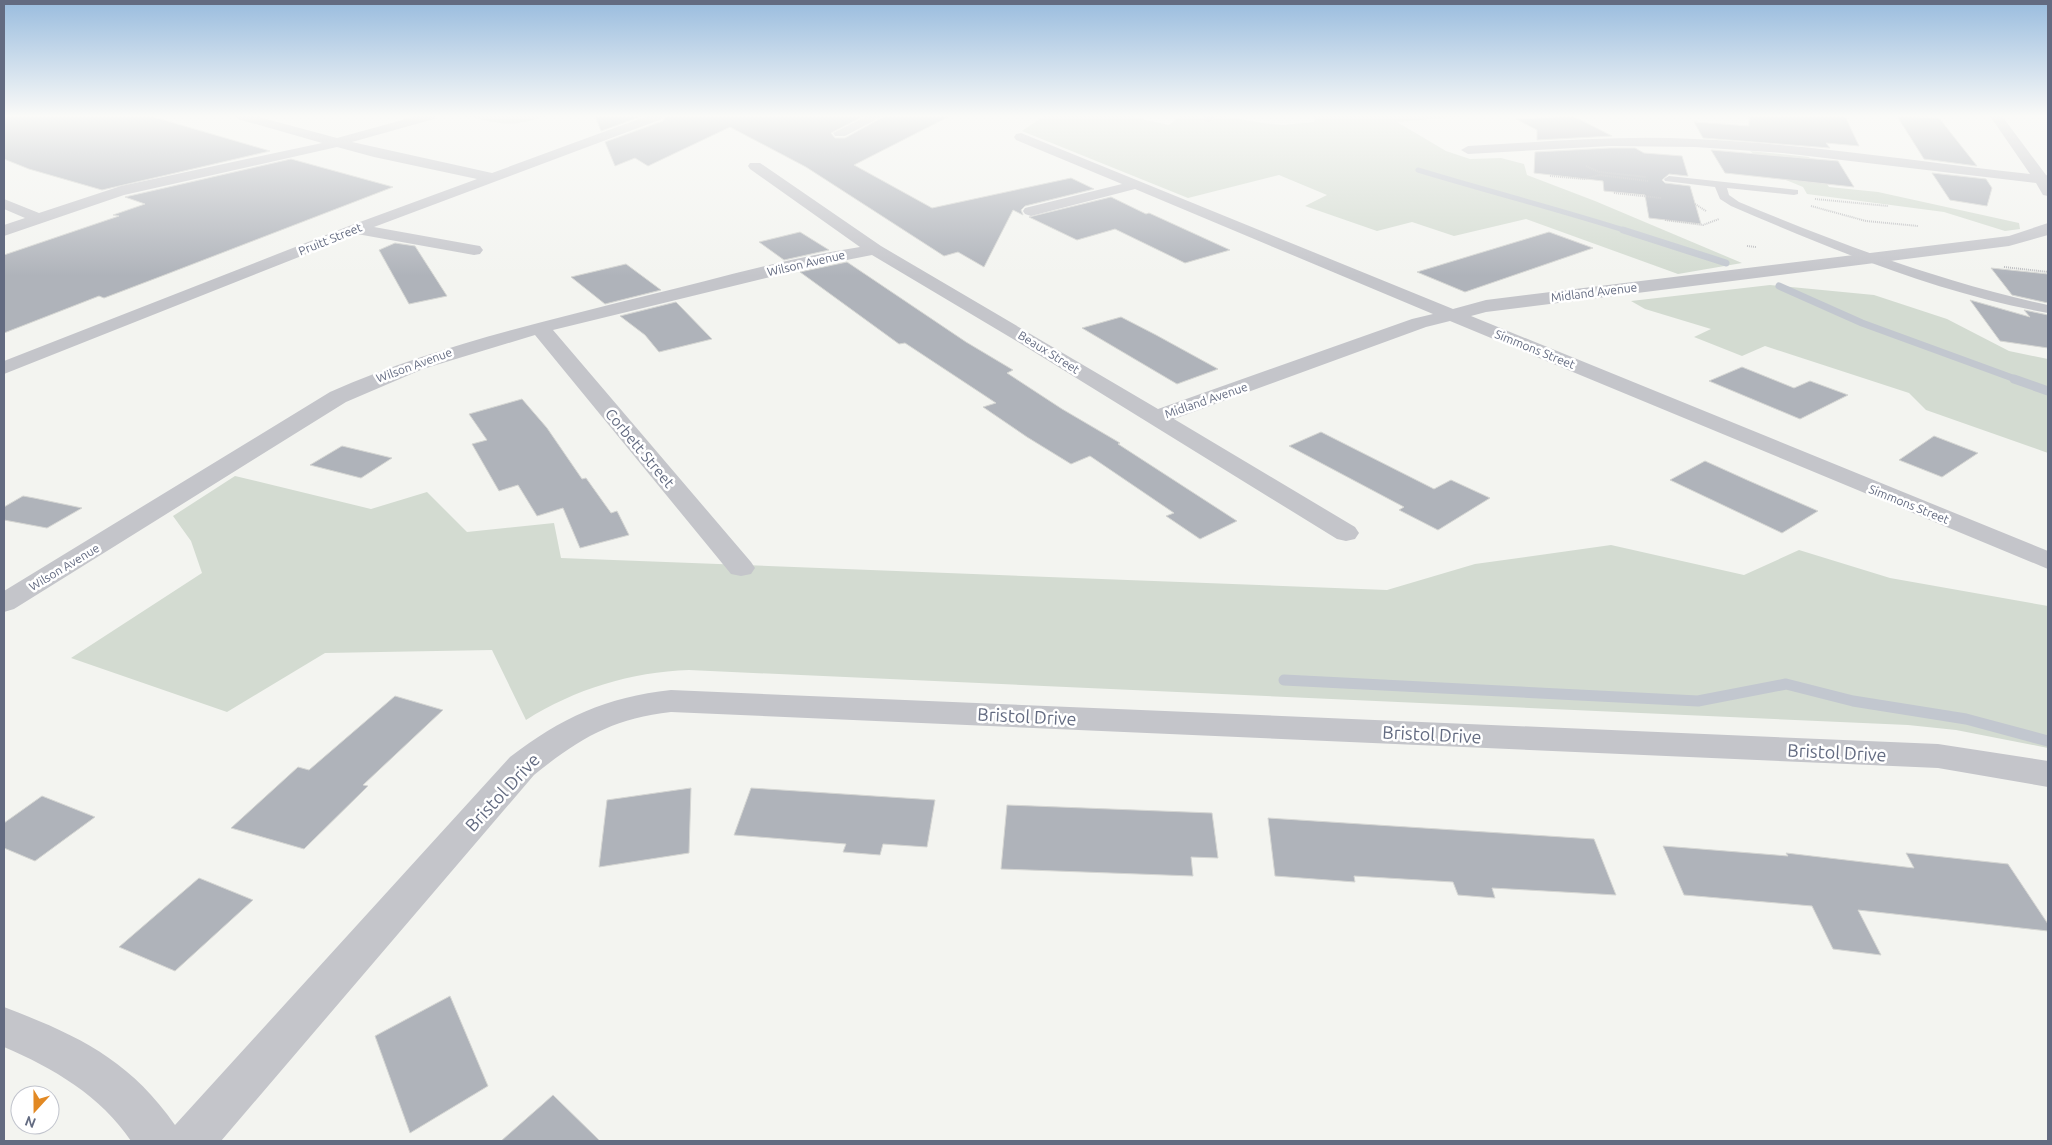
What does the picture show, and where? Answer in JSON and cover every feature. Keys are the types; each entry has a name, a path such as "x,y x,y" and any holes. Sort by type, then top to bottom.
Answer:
{"street":[{"path":"4,231 39,218 142,186 218,169"},
{"path":"450,169 490,177"},
{"name":"Pruitt Street","path":"4,368 355,228 511,169"},
{"name":"Beaux Street","path":"760,169 875,250 1020,334 1154,418 1346,533"},
{"name":"Simmons Street","path":"1098,169 2048,561"},
{"path":"1953,169 2045,180"},
{"path":"2037,169 2045,180 2048,193"},
{"path":"1031,211 1135,185"},
{"path":"4,204 39,218"},
{"path":"355,228 474,250"},
{"name":"Midland Avenue","path":"1154,418 1419,323 1486,306 2009,241 2037,234 2048,228"},
{"name":"Wilson Avenue","path":"4,603 338,397 377,378 460,348 776,270 851,253 875,250"},
{"name":"Corbett Street","path":"540,328 741,568"},
{"name":"Bristol Drive","path":"191,1141 522,766 554,740 591,719 626,707 671,700 1938,756 2048,774"},
{"path":"4,1027 35,1039 104,1080 132,1105 158,1141"}],"lane":[{"path":"1670,179 1794,192"},
{"path":"1720,184 1724,197 1736,204 1868,258 1915,275 2018,303 2048,309"}],"path":[{"path":"1594,169 1599,172 1632,174 1646,177"},
{"path":"1550,176 1584,179 1599,175 1656,184"},
{"path":"1614,193 1662,198"},
{"path":"1814,201 1812,198 1888,206"},
{"path":"1804,204 1866,221 1918,226"},
{"path":"1662,221 1703,225 1720,219"},
{"path":"1665,220 1703,225"},
{"path":"2004,267 2048,272"}],"shaded area":[{"path":"1117,169 1525,169 1527,175 1595,201 1742,263 1678,274 1526,219 1454,236 1412,222 1377,231 1305,206 1327,195 1279,175 1188,198"},
{"path":"1773,169 1817,169 1829,187 1878,192 2019,223 2020,229 2005,231 1944,212 1807,194 1803,187 1786,180"},
{"path":"1770,285 1874,295 1947,319 2009,351 2048,359 2048,453 1926,410 1909,393 1765,346 1742,356 1694,337 1711,329 1645,309 1631,301"},
{"path":"235,476 371,509 427,492 467,532 554,523 561,558 1387,590 1475,564 1611,545 1744,575 1799,550 1890,578 2048,606 2048,748 1956,730 1908,725 689,670 646,674 604,684 564,699 526,720 492,650 325,653 227,712 71,658 202,573 191,541 173,516"}],"building":[{"path":"31,169 191,169 102,190"},
{"path":"245,169 329,169 393,187 104,298 99,296 4,333 4,255 119,216 113,215 145,204 125,197"},
{"path":"810,169 862,169 932,208 1071,178 1094,189 1025,206 1021,210 1023,215 1013,210 984,267 958,252 944,256"},
{"path":"1534,169 1686,169 1688,176 1669,174 1662,180 1665,183 1690,186 1701,224 1649,218 1645,195 1604,191 1603,181 1534,173"},
{"path":"1723,169 1843,169 1854,187 1725,173"},
{"path":"1932,173 1986,179 1992,188 1987,206 1950,200"},
{"path":"1111,197 1230,250 1185,263 1115,229 1077,240 1029,217"},
{"path":"800,232 829,250 784,260 759,242"},
{"path":"1549,232 1593,248 1465,292 1417,272"},
{"path":"395,243 415,246 447,296 409,304 379,250"},
{"path":"847,262 966,342 1013,370 1007,373 1062,409 1120,443 1118,444 1237,521 1200,539 1166,516 1174,513 1090,456 1071,464 1027,437 983,407 996,403 905,343 899,344 800,272"},
{"path":"626,264 661,290 605,304 571,277"},
{"path":"1991,268 2048,274 2048,303 2012,295"},
{"path":"1970,300 2030,317 2024,310 2048,315 2048,348 2000,341"},
{"path":"676,302 712,339 659,352 645,335 620,316"},
{"path":"1121,317 1218,369 1177,384 1082,328"},
{"path":"1742,367 1794,388 1810,381 1848,395 1800,419 1709,381"},
{"path":"522,399 547,428 582,479 586,478 611,513 617,511 629,535 580,548 563,508 537,516 518,485 499,491 472,444 487,440 469,414"},
{"path":"1321,432 1434,489 1451,480 1490,498 1438,530 1399,510 1404,507 1289,446"},
{"path":"1934,436 1978,453 1942,477 1899,460"},
{"path":"342,446 392,458 361,478 310,465"},
{"path":"1705,461 1818,511 1782,533 1670,480"},
{"path":"23,496 82,508 47,528 4,520 4,507"},
{"path":"395,696 443,710 363,785 368,786 304,849 231,828 298,767 309,770"},
{"path":"691,788 689,853 599,867 607,800"},
{"path":"751,788 935,800 927,847 883,844 880,855 843,852 846,844 734,835"},
{"path":"42,796 95,817 35,861 4,848 4,823"},
{"path":"1007,805 1212,813 1218,858 1191,857 1193,876 1001,869"},
{"path":"1268,818 1594,839 1616,895 1492,888 1495,898 1458,895 1453,882 1354,876 1355,882 1275,876"},
{"path":"1663,846 1788,856 1786,853 1914,868 1906,853 2008,864 2048,924 2048,931 1858,910 1881,955 1833,949 1812,906 1684,895"},
{"path":"199,878 253,900 175,971 119,947"},
{"path":"450,996 488,1086 410,1133 375,1036"},
{"path":"553,1095 600,1141 501,1141 543,1104"}],"waterway":[{"path":"1418,170 1627,231"},
{"path":"1623,230 1726,263"},
{"path":"1779,286 1862,323 2018,380"},
{"path":"2014,379 2048,391"},
{"path":"1284,680 1698,701 1786,684 1853,701 1966,719 2048,741"}]}
